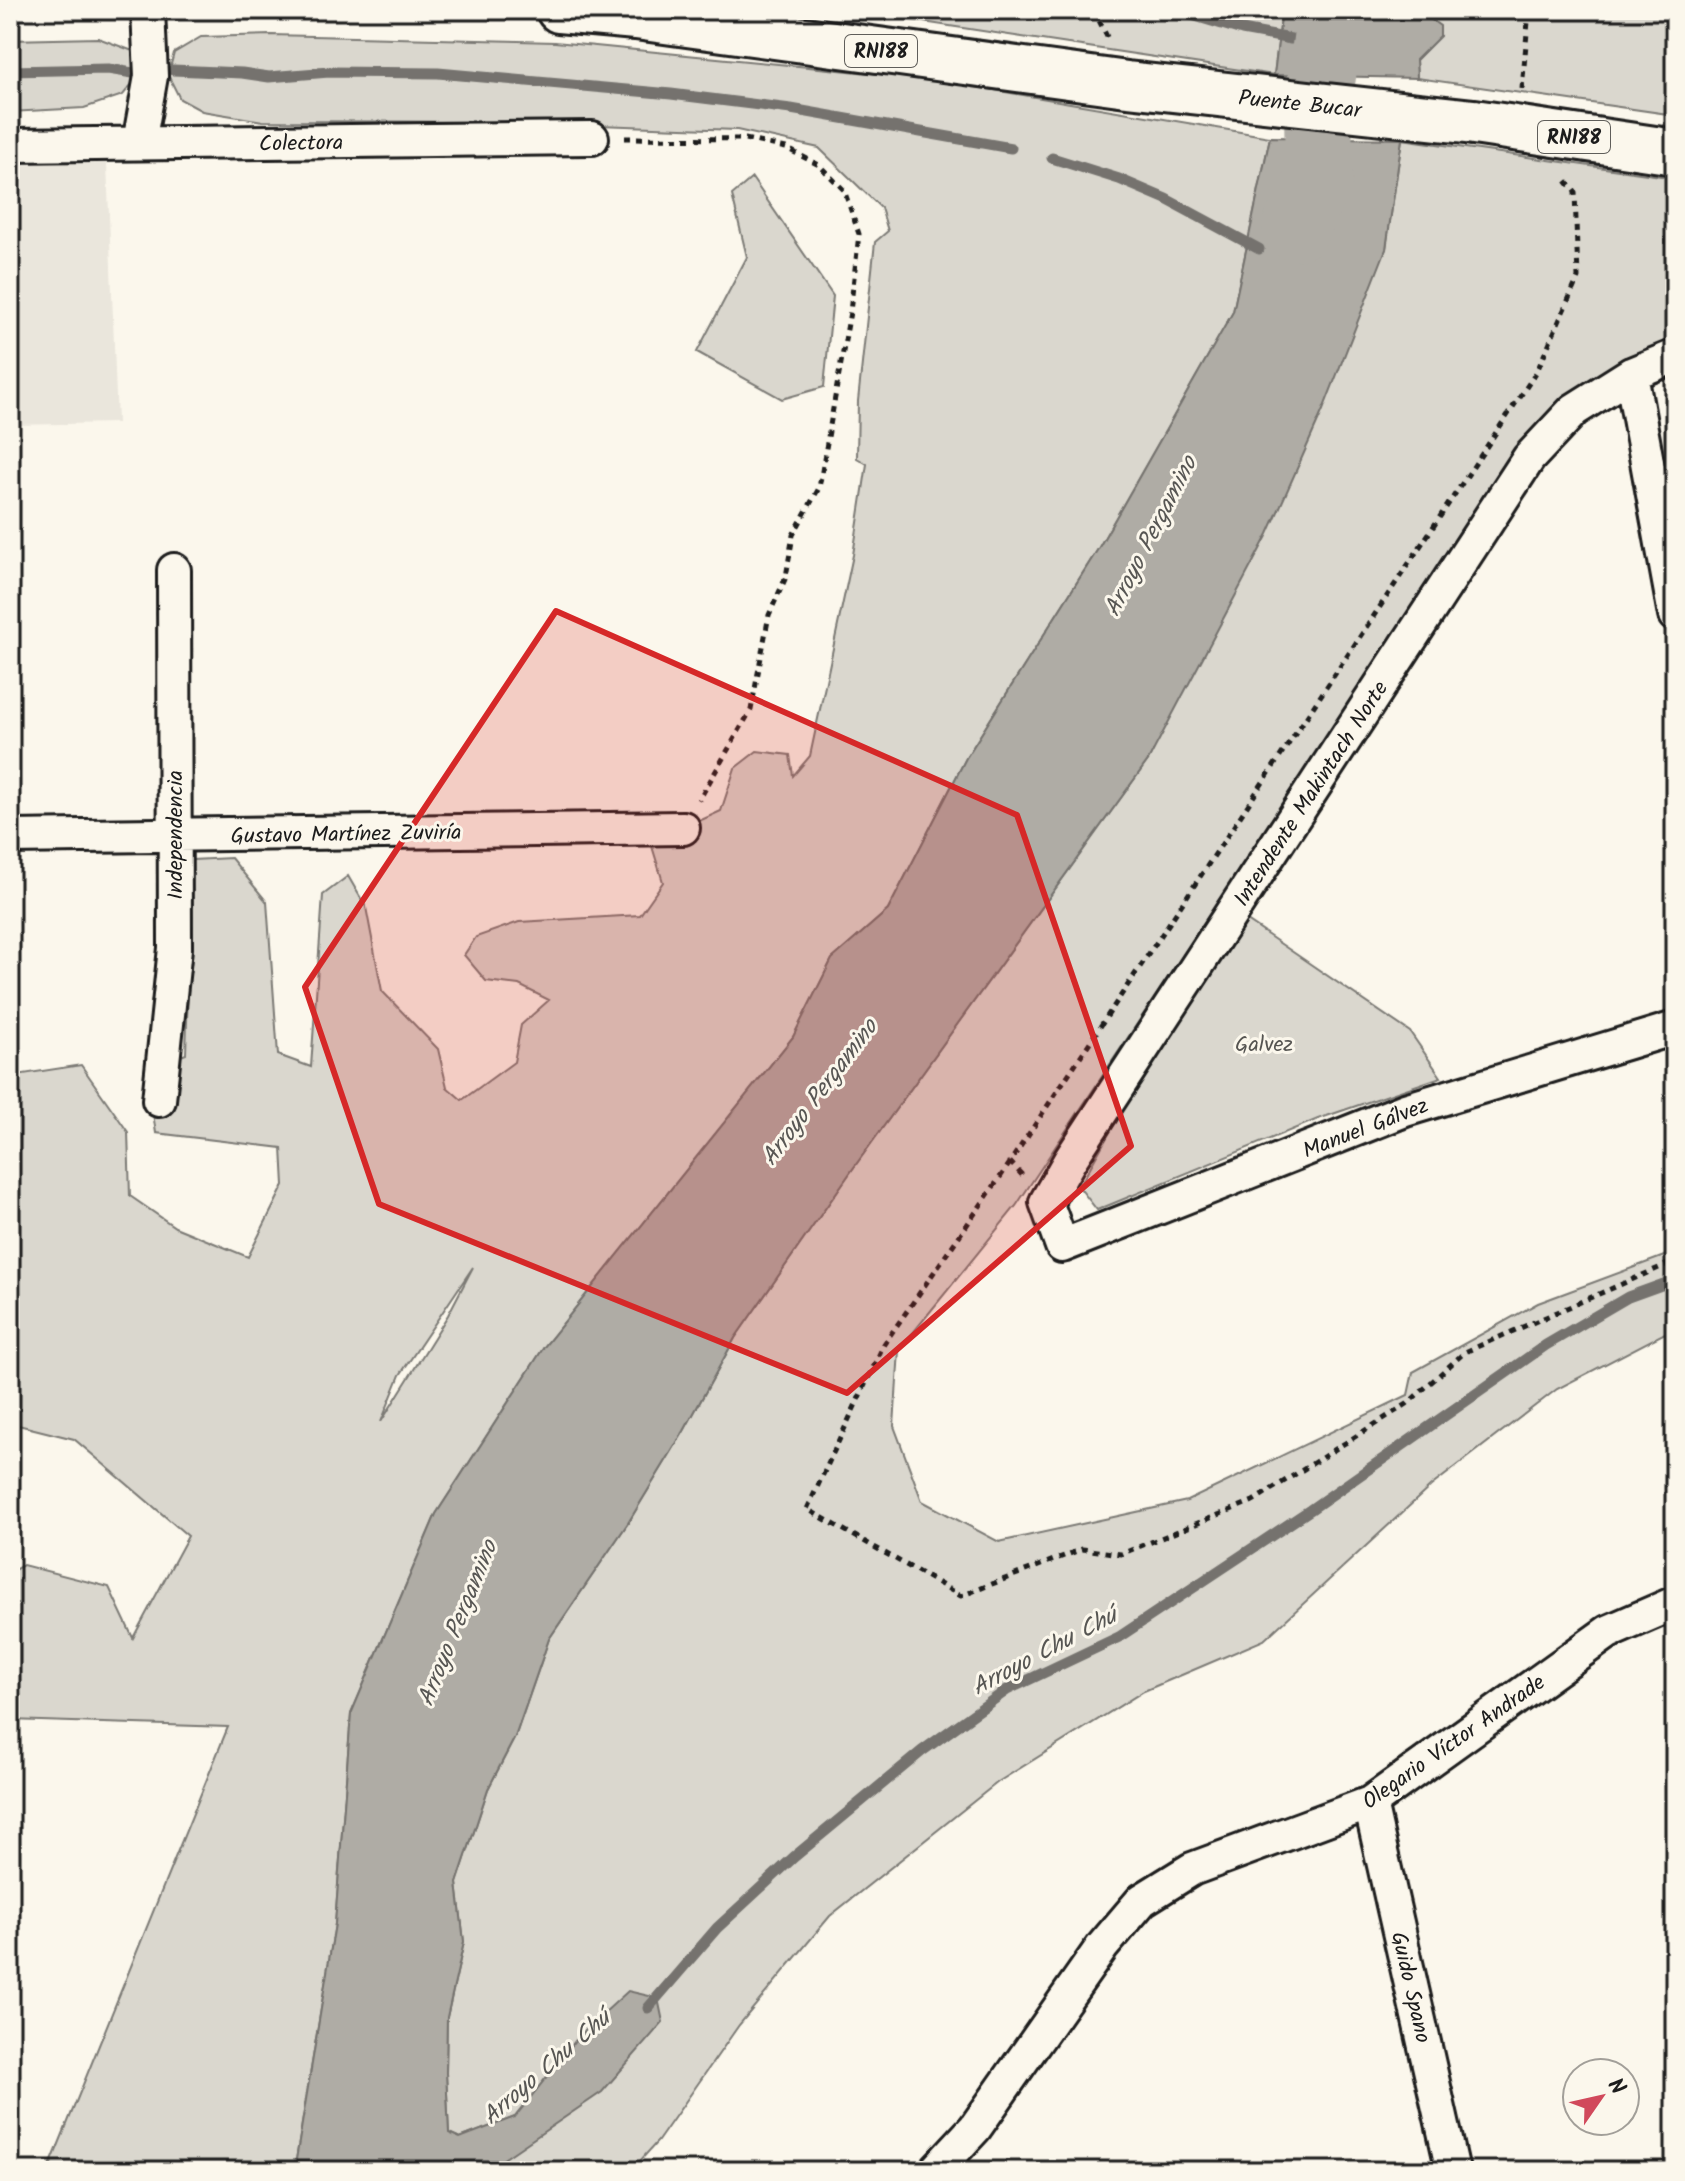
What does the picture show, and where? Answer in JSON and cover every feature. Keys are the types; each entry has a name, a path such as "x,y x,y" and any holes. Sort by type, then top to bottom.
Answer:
{"highway":[{"name":"RN188","path":"559,10 635,14"},
{"name":"Puente Bucar","path":"635,14 1127,84 1474,122 1675,152"}],"street":[{"path":"139,143 151,76 148,10"},
{"name":"Colectora","path":"10,145 592,138"},
{"name":"Intendente Makintach Norte","path":"1046,1202 1070,1160 1529,458 1574,410 1631,374 1675,356"},
{"path":"1631,374 1675,615"},
{"name":"Independencia","path":"159,1100 175,948 174,570"},
{"name":"Gustavo Martínez Zuviría","path":"10,837 683,828"},
{"name":"Manuel Gálvez","path":"1046,1202 1062,1246 1405,1110 1675,1028"},
{"name":"Olegario Víctor Andrade","path":"935,2171 975,2128 1102,1947 1142,1900 1192,1869 1370,1803 1608,1632 1675,1603"},
{"name":"Guido Spano","path":"1370,1803 1453,2171"}],"path":[{"path":"592,138 745,139 786,148 819,165 844,190 859,234 850,312 819,488 793,535 786,577 769,615 751,710 683,828"},
{"path":"1560,173 1575,192 1578,278 1537,371 1010,1162 884,1344 807,1509 961,1596 1082,1549 1121,1554 1253,1501 1407,1404 1465,1352 1675,1261"},
{"path":"1010,1162 1046,1202"}],"highlighted area":[{"path":"556,611 1017,815 1131,1146 847,1393 379,1204 305,987"}],"shaded area":[{"path":"107,163 117,423 10,425 10,164"}],"green space":[{"path":"844,10 1282,10 1274,75"},
{"path":"1431,10 1675,10 1675,115 1417,78 1416,60 1440,35 1429,19"},
{"path":"271,35 555,42 929,79 1270,137 1233,312 1098,549 966,758 888,910 832,959 793,1037 544,1347 436,1514 351,1714 335,1924 296,2160 290,2171 48,2171 228,1727 10,1720 10,1572 23,1565 109,1587 133,1638 188,1536 74,1439 10,1423 10,1076 81,1065 128,1132 130,1196 175,1227 248,1257 284,1185 282,1148 156,1133 146,1069 186,1054 192,860 231,858 267,902 278,1055 311,1067 323,895 348,876 366,907 382,991 438,1049 447,1087 462,1100 514,1062 521,1025 549,1000 519,985 486,981 464,955 476,937 519,922 640,915 663,882 651,843 721,811 735,768 757,751 790,755 793,776 810,756 853,555 867,464 857,458 858,401 875,242 888,231 881,208 819,148 737,130 515,122 263,121 202,111 180,99 168,75 174,53 201,37","holes":["473,1267 448,1315 381,1422 400,1375"]},
{"path":"98,38 133,51 141,73 123,95 84,108 10,112 10,40"},
{"path":"1402,139 1675,178 1675,340 1661,344 1574,397 1505,470 1016,1206 899,1350 894,1426 922,1501 999,1542 1187,1501 1408,1395 1413,1372 1538,1303 1675,1252 1675,1328 1557,1389 1431,1486 1264,1640 1144,1691 998,1782 830,1916 739,2025 658,2141 631,2171 486,2171 500,2160 580,2035 515,2117 460,2138 449,2133 447,2017 464,1942 457,1883 488,1789 515,1737 549,1639 628,1523 684,1431 735,1338 852,1170 1149,759 1386,249"},
{"path":"752,178 833,296 824,387 782,399 697,352 747,257 732,195"},
{"name":"Galvez","path":"1234,912 1410,1032 1441,1077 1318,1119 1097,1210 1079,1187"}],"water":[{"path":"1282,10 1431,10 1429,18 1440,26 1440,36 1416,60 1417,78 1274,75"},
{"path":"1270,137 1402,139 1386,249 1323,410 1268,534 1149,759 852,1170 735,1338 684,1431 628,1523 549,1639 515,1737 488,1789 457,1883 464,1942 447,2017 449,2133 460,2138 515,2117 580,2035 628,1991 658,1998 663,2022 602,2092 486,2171 290,2171 296,2160 335,1924 351,1714 436,1514 544,1347 793,1037 832,959 888,910 966,758 1098,549 1233,312"}],"waterway":[{"path":"1175,10 1242,30 1291,39"},
{"name":"Arroyo Pergamino","path":"1296,227 1319,178 1318,105 1331,10"},
{"path":"10,71 108,69 133,73"},
{"path":"173,70 269,77 329,72 438,73 671,94 791,109 1011,148"},
{"path":"1052,158 1119,179 1166,199 1259,249"},
{"name":"Arroyo Chu Chú","path":"648,2008 717,1928 794,1857 922,1751 1007,1690 1119,1637 1310,1510 1546,1345 1628,1297 1675,1280"}]}
